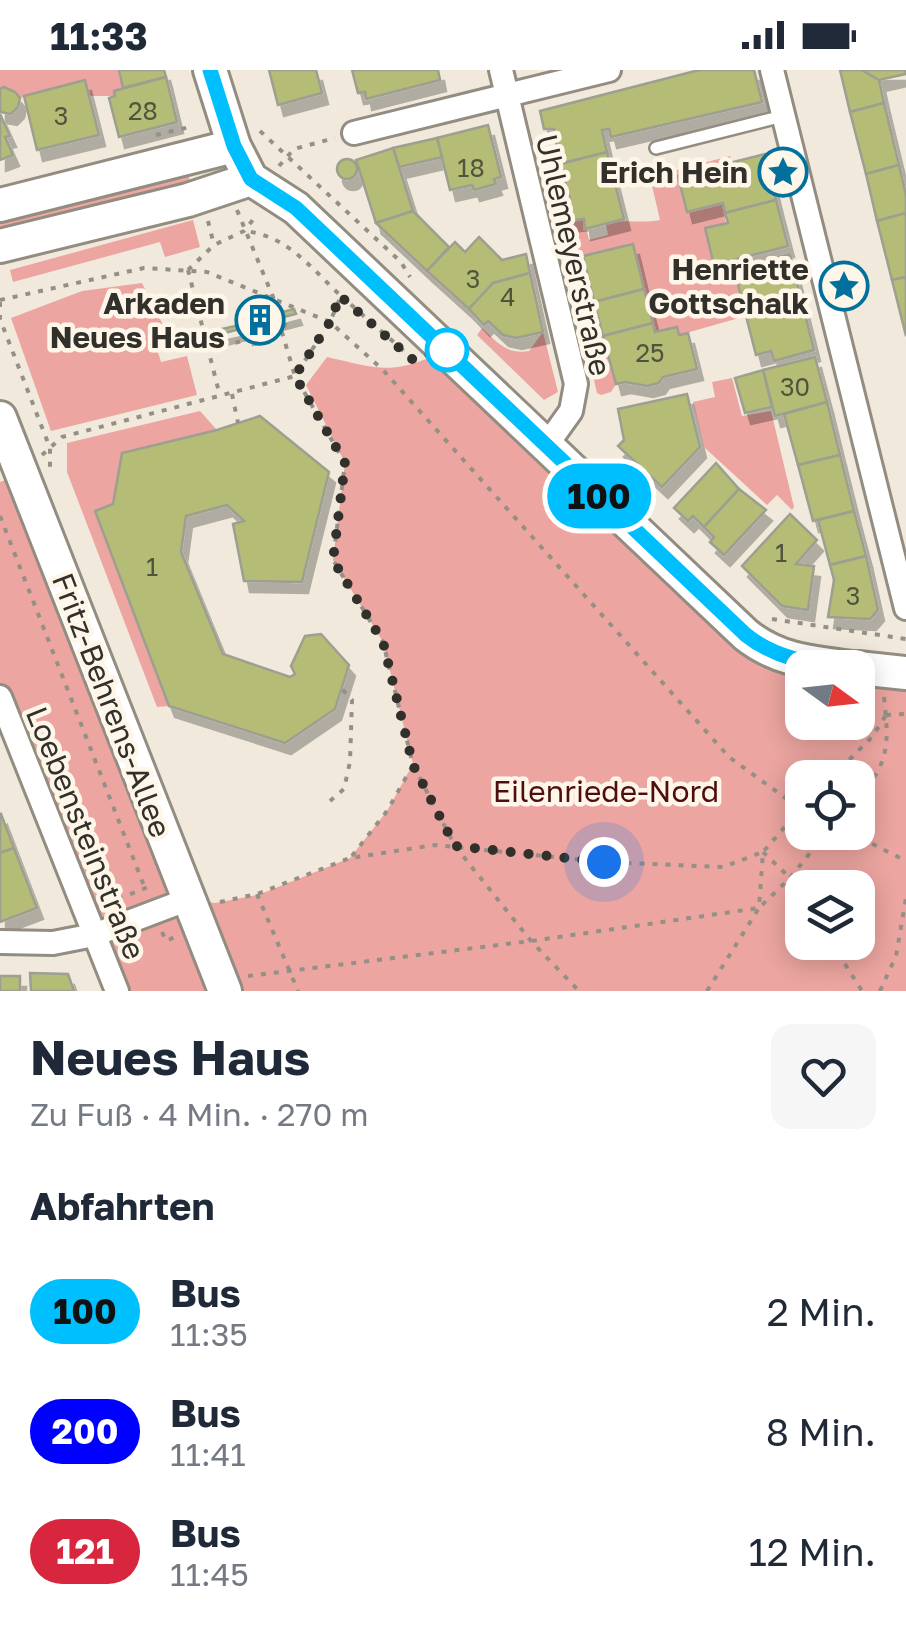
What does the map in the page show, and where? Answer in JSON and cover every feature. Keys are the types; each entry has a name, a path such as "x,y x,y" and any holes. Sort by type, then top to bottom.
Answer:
{"street":[{"path":"210,70 246,138 251,179"},
{"name":"Uhlemeyerstraße","path":"501,70 576,384 571,411 546,446"},
{"path":"354,133 609,70"},
{"path":"772,70 906,608"},
{"path":"0,205 246,138"},
{"path":"251,179 296,208 762,648 785,657"},
{"path":"0,246 188,200 251,179"},
{"name":"Fritz-Behrens-Allee","path":"0,418 234,984"},
{"path":"875,670 906,674"},
{"name":"Loebensteinstraße","path":"0,697 117,991"},
{"path":"0,942 54,943 94,935 202,901"}],"lane":[{"path":"656,148 783,116"}],"path":[{"path":"246,138 287,156 294,149 354,133"},
{"path":"292,176 300,168"},
{"path":"238,213 273,297 295,376 345,463 333,560 383,642 413,765 455,846 531,941 579,991"},
{"path":"207,216 214,245"},
{"path":"188,270 214,245 244,231 256,216"},
{"path":"244,231 262,232 285,242 412,359"},
{"path":"0,299 144,268 188,270 207,272 330,322 383,370 729,757 785,797"},
{"path":"188,270 220,396"},
{"path":"22,474 62,437 295,376 330,322 340,296"},
{"path":"208,349 282,331 289,316"},
{"path":"268,322 271,334"},
{"path":"254,325 258,337"},
{"path":"242,328 245,340"},
{"path":"231,331 234,343"},
{"path":"220,334 222,346"},
{"path":"232,393 238,423"},
{"path":"0,516 154,913 166,941 178,936"},
{"path":"330,800 344,789 350,762 352,700 341,688"},
{"path":"886,715 906,714"},
{"path":"849,760 872,737 886,715"},
{"path":"875,778 888,741 886,715"},
{"path":"350,858 387,811 413,765"},
{"path":"202,901 257,894 350,858 435,845 604,862 723,867 763,852 785,828"},
{"path":"875,845 906,861"},
{"path":"796,870 813,850"},
{"path":"763,852 785,873"},
{"path":"759,908 763,852"},
{"path":"707,991 759,908 785,883"},
{"path":"257,894 298,991"},
{"path":"880,991 896,956 906,898"},
{"path":"234,984 289,972 759,908"},
{"path":"842,960 862,991"}],"green space":[{"path":"0,70 119,70 123,88 114,91 115,96 89,96 85,80 20,98 15,92 0,89"},
{"path":"556,145 570,199 563,203 567,220 584,219 589,240 608,235 606,224 660,220 650,177 730,156 731,162 678,176 723,203 731,260 746,316 679,335 676,327 655,332 633,244 583,256 616,384 611,392 597,393 541,154"},
{"path":"188,172 190,182 0,229 0,219"},
{"path":"193,220 200,247 165,257 160,242 13,282 10,270"},
{"path":"142,283 172,343 157,349 161,362 187,356 197,395 51,431 11,318 82,291"},
{"path":"482,328 503,346 521,352 529,351 543,332 558,392 544,400 477,335"},
{"name":"Eilenriede-Nord","path":"447,350 785,653 785,740 875,740 875,670 906,673 906,991 117,991 0,697 0,482 21,474 189,899 215,903 258,895 350,858 387,811 413,764 383,642 333,560 345,463 306,385 327,357 388,368"},
{"path":"732,378 742,416 771,411 792,510 777,495 767,505 705,448 693,402 715,397 712,382"},
{"path":"200,411 217,430 122,453 113,504 95,511 169,706 157,707 67,472 67,443"}],"building":[{"path":"119,70 164,70 166,77 123,88"},
{"path":"269,70 316,70 322,93 278,105"},
{"path":"352,70 438,70 440,80 366,99 365,92 358,93"},
{"path":"699,70 754,70 762,102 611,137 609,129 602,130 607,152 560,164 554,129 544,129 540,111"},
{"path":"840,70 862,70 879,80 884,103 850,112"},
{"path":"862,70 906,70 906,74 879,80"},
{"path":"166,77 177,122 119,137 109,98 115,96 114,91"},
{"path":"85,80 99,135 37,150 24,96"},
{"path":"4,87 20,98 11,114 0,112 0,89"},
{"path":"884,103 899,165 866,174 850,112"},
{"path":"0,114 13,155 0,160"},
{"path":"488,125 501,177 494,179 496,184 474,190 472,185 450,190 437,138"},
{"path":"437,138 442,157 399,167 393,148"},
{"path":"393,148 413,211 376,223 356,160"},
{"path":"607,152 624,219 585,229 584,219 567,221 563,203 570,199 560,164"},
{"path":"765,154 776,200 725,213 723,203 687,212 678,176"},
{"path":"347,159 357,169 347,179 337,169"},
{"path":"899,165 906,213 877,221 866,174"},
{"path":"776,200 788,246 714,265 705,228 728,223 725,213"},
{"path":"413,211 449,247 427,271 376,223"},
{"path":"906,213 906,277 892,280 877,221"},
{"path":"479,237 502,260 526,254 530,273 493,283 469,309 427,271 455,242 465,252"},
{"path":"633,244 644,289 594,302 583,256"},
{"path":"790,254 802,302 746,316 734,269"},
{"path":"530,273 543,332 516,338 503,335 488,321 484,325 469,309 493,283"},
{"path":"906,277 906,336 892,280"},
{"path":"644,289 653,323 603,336 594,302"},
{"path":"802,302 814,350 774,361 771,351 756,355 746,316"},
{"name":"Arkaden Neues Haus","path":"258,303 259,318 294,309 296,314 261,323 266,329 260,331 259,324 251,326 252,333 247,334 248,327 213,336 213,331 247,322 241,307"},
{"path":"653,323 655,332 677,327 679,335 688,333 697,369 663,377 659,383 647,386 616,384 603,336"},
{"path":"815,357 827,402 775,416 763,370"},
{"path":"763,370 772,407 745,413 735,378"},
{"path":"687,394 700,447 662,487 618,446 624,440 618,409"},
{"path":"827,402 840,455 798,465 784,414"},
{"path":"260,416 329,472 302,582 244,581 233,524 244,521 227,505 186,516 181,552 223,654 290,677 295,674 291,666 305,636 321,634 349,665 335,709 285,743 169,706 95,511 113,504 122,453"},
{"path":"840,455 854,511 813,521 798,465"},
{"path":"716,463 739,489 704,527 693,516 688,521 674,508"},
{"path":"739,489 766,510 724,555 710,542 714,537 704,527"},
{"path":"854,511 866,556 830,565 818,520"},
{"path":"790,514 817,540 796,564 814,566 808,610 782,606 742,566"},
{"path":"866,556 878,610 870,619 828,617 834,580 830,565"},
{"path":"0,815 14,848 0,853"},
{"path":"14,848 37,908 0,922 0,853"},
{"path":"30,973 68,974 74,991 31,991"},
{"path":"0,976 20,976 20,991 0,991"}],"bus line":[{"name":"100","path":"210,70 234,146 251,179 296,208 746,635 762,648 785,658"}],"place":[{"name":"Erich Hein","path":"783,172"},
{"name":"Henriette Gottschalk","path":"844,286"},
{"name":"Arkaden Neues Haus","path":"260,320"}],"route":[{"path":"447,350 412,359 340,296 330,322 295,376 345,463 333,560 383,642 413,765 455,846 604,862"}]}
